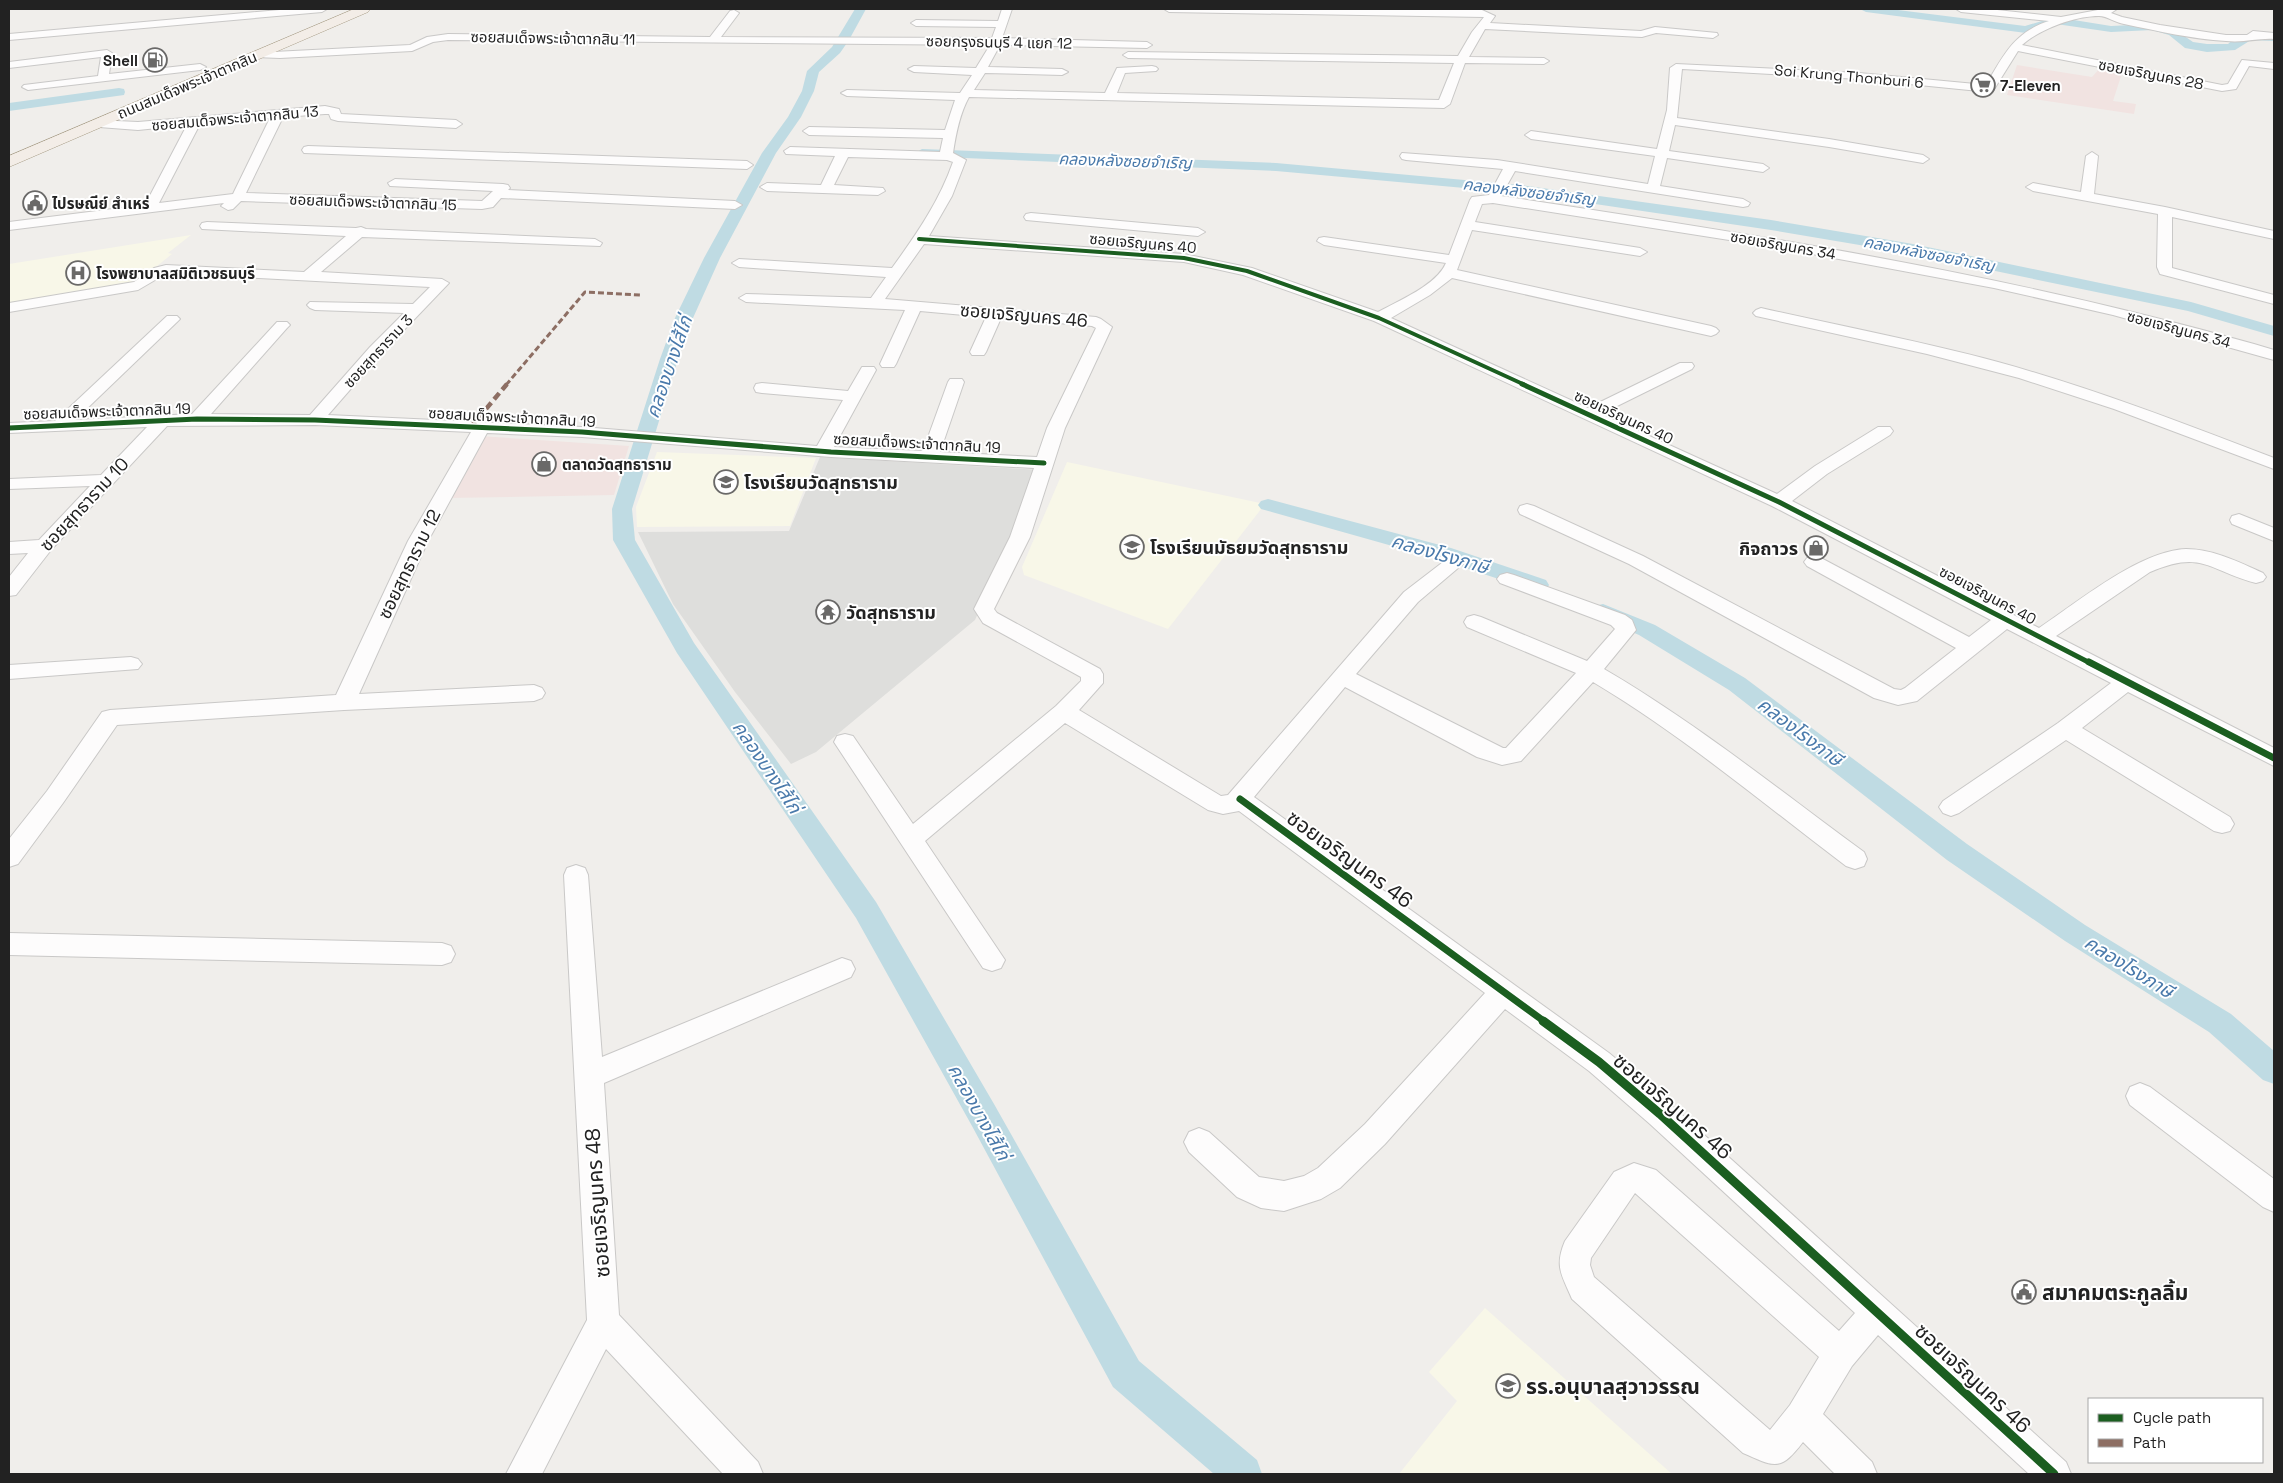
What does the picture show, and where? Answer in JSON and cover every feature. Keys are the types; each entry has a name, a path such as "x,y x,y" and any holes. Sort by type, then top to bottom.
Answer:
{"main road":[{"name":"ถนนสมเด็จพระเจ้าตากสิน","path":"9,148 338,9"},
{"name":"ถนนสมเด็จพระเจ้าตากสิน","path":"9,162 364,9"}],"street":[{"path":"9,37 322,9"},
{"path":"947,154 952,123 965,95 991,54 1007,9"},
{"path":"847,93 1109,97 1244,104 1444,104 1462,58 1490,16 1488,14 1169,9"},
{"path":"1961,9 2062,20 2087,26"},
{"name":"Soi Krung Thonburi 6","path":"1653,188 1673,110 1676,68 1682,65 1859,76 1989,89 2014,47 2029,32 2062,20 2102,13 2112,9"},
{"path":"713,40 734,13"},
{"path":"2102,13 2119,20 2226,38 2250,38 2253,34 2274,36"},
{"path":"916,23 1002,24"},
{"path":"1482,26 1642,34 1654,30 1712,35"},
{"name":"ซอยสมเด็จพระเจ้าตากสิน 11","path":"258,55 412,48 432,39 448,37 851,40"},
{"name":"ซอยกรุงธนบุรี 4 แยก 12","path":"851,40 995,41 1147,46"},
{"name":"ซอยเจริญนคร 28","path":"2014,47 2222,88 2232,87 2246,62 2274,66"},
{"path":"9,65 107,53 104,77"},
{"path":"972,56 991,54 1462,58 1544,61"},
{"path":"28,87 200,67"},
{"path":"914,69 1062,72"},
{"path":"1109,97 1121,70 1167,70"},
{"path":"1427,71 1456,71"},
{"name":"ซอยสมเด็จพระเจ้าตากสิน 13","path":"100,123 138,126 331,110 336,112 335,116 338,117 456,124"},
{"path":"278,114 238,197 207,226 362,231 595,243"},
{"path":"1669,121 1830,143 1923,159"},
{"path":"150,208 195,122"},
{"path":"809,131 950,134"},
{"path":"1740,164 1747,132"},
{"path":"1531,135 1763,168"},
{"path":"376,202 439,140"},
{"path":"308,150 747,165"},
{"path":"790,151 947,154 960,160 956,176 919,239 875,303"},
{"path":"826,189 842,153"},
{"path":"1406,156 1511,166 1743,202"},
{"path":"2087,197 2092,156"},
{"path":"1379,318 1425,292 1452,265 1477,200 1499,190 1511,166"},
{"path":"395,183 503,188"},
{"path":"767,187 878,191"},
{"path":"2033,187 2165,211 2274,234"},
{"name":"ซอยเจริญนคร 34","path":"1499,190 2066,299 2274,356"},
{"name":"ซอยสมเด็จพระเจ้าตากสิน 15","path":"9,226 238,197 482,205 488,204 498,194 735,205"},
{"path":"2165,211 2165,271 2274,300"},
{"path":"1031,217 1198,232"},
{"path":"1466,225 1640,252"},
{"path":"1171,256 1178,229"},
{"path":"9,307 138,286 159,271 166,269 306,277 362,231"},
{"name":"ซอยเจริญนคร 40","path":"919,239 1171,256 1247,271 1379,318 1779,502 2274,758"},
{"path":"1324,241 1611,295"},
{"path":"739,263 896,273"},
{"path":"1452,265 1711,331"},
{"name":"ซอยสุทธาราม 3","path":"306,277 442,283 376,350 315,420"},
{"name":"ซอยเจริญนคร 46","path":"746,298 915,306 1096,322 1104,327 1056,428 1020,537 984,609 990,618 1092,674 1092,683 1064,712"},
{"path":"315,305 417,309"},
{"path":"888,364 915,306"},
{"path":"978,352 996,313"},
{"path":"1761,313 1980,362 2026,375 2131,409 2274,464"},
{"path":"60,425 172,319"},
{"path":"197,419 282,325"},
{"path":"1588,414 1686,366"},
{"path":"823,451 868,370"},
{"path":"930,456 956,382"},
{"path":"762,388 854,396"},
{"name":"ซอยสมเด็จพระเจ้าตากสิน 19","path":"9,428 197,419 315,420 481,429 582,432 823,451 1044,463"},
{"name":"ซอยสุทธาราม 10","path":"9,590 44,546 162,421"},
{"name":"ซอยสุทธาราม 12","path":"344,702 418,541 481,429"},
{"path":"1779,502 1821,470 1884,431"},
{"path":"9,484 106,480"},
{"path":"1527,510 1636,560 1882,693 1895,698 1906,698 2006,619"},
{"path":"2239,520 2274,536"},
{"path":"9,548 44,546"},
{"path":"2040,637 2143,568 2161,559 2197,555 2212,558 2256,577"},
{"path":"1814,562 1971,647"},
{"path":"911,839 1064,712 1216,804 1230,804 1240,799 1342,676 1411,598 1454,563"},
{"path":"1342,676 1486,752 1502,757 1513,755 1591,671 1626,630 1622,622 1507,579"},
{"path":"1474,622 1591,671 1625,691 1703,746 1855,859"},
{"path":"9,672 131,664"},
{"path":"1951,808 2066,729 2127,682"},
{"path":"9,857 55,797 110,718 344,702 534,693"},
{"path":"2066,729 2222,824"},
{"path":"845,742 992,960"},
{"name":"ซอยเจริญนคร 46","path":"1240,799 1599,1062 1660,1114 2054,1474"},
{"name":"ซอยเจริญนคร 48","path":"576,875 588,1076 599,1212 604,1322"},
{"path":"9,944 442,954"},
{"path":"588,1076 842,969"},
{"path":"1199,1142 1248,1187 1261,1193 1284,1196 1310,1189 1328,1178 1375,1134 1503,992"},
{"path":"2140,1096 2274,1197"},
{"path":"1840,1354 1645,1180 1634,1178 1625,1182 1576,1252 1574,1265 1583,1288 1755,1441 1771,1448 1778,1446 1802,1417 1840,1354 1877,1312"},
{"path":"524,1474 604,1322 746,1474"},
{"path":"1802,1417 1860,1474"}],"shaded area":[{"path":"2017,65 2092,77 2100,68 2122,73 2113,101 2136,104 2134,114 2007,95"},
{"name":"โรงพยาบาลสมิติเวชธนบุรี","path":"191,235 168,253 172,254 136,283 9,303 9,264"},
{"name":"ตลาดวัดสุทธาราม","path":"479,436 629,446 614,495 448,498"},
{"name":"โรงเรียนวัดสุทธาราม","path":"657,452 816,458 790,526 637,527 636,507"},
{"name":"วัดสุทธาราม","path":"820,457 1041,470 975,620 816,752 791,764 735,692 673,604 638,532 789,531"},
{"name":"โรงเรียนมัธยมวัดสุทธาราม","path":"1067,462 1265,504 1168,629 1024,575 1022,567"},
{"name":"รร.อนุบาลสุวาวรรณ","path":"1485,1308 1672,1474 1399,1474 1457,1401 1429,1372"}],"waterway":[{"name":"คลองบางไส้ไก่","path":"860,9 845,38 836,50 813,71 808,91 794,117 769,153 712,258 684,318 669,359 622,509 624,540 685,647 866,910 983,1115 1126,1374 1243,1474"},
{"path":"1866,9 2026,30 2055,20 2111,29 2152,27 2173,33 2189,45 2207,48 2231,47 2240,39 2251,36 2274,38"},
{"path":"9,107 119,92"},
{"name":"คลองหลังซอยจำเริญ","path":"922,153 1276,167 1520,189 1771,225 1913,249 2191,307 2274,331"},
{"name":"คลองโรงภาษี","path":"1268,505 1443,553 1538,585"},
{"name":"คลองโรงภาษี","path":"1603,611 1647,630 1737,684 1957,852 2075,933 2220,1023 2274,1070"}],"marked path":[{"path":"470,428 585,292 640,295"}],"cycle path":[{"path":"919,239 1184,258 1247,271 1379,318 1779,502 2274,758"},
{"path":"9,428 197,419 315,420 582,432 831,452 1044,463"},
{"path":"1240,799 1599,1062 1660,1114 2054,1474"}],"place":[{"name":"Shell","path":"155,60"},
{"name":"7-Eleven","path":"1983,85"},
{"name":"ไปรษณีย์ สำเหร่","path":"35,203"},
{"name":"โรงพยาบาลสมิติเวชธนบุรี","path":"78,273"},
{"name":"ตลาดวัดสุทธาราม","path":"544,464"},
{"name":"โรงเรียนวัดสุทธาราม","path":"726,482"},
{"name":"โรงเรียนมัธยมวัดสุทธาราม","path":"1132,547"},
{"name":"กิจถาวร","path":"1816,548"},
{"name":"วัดสุทธาราม","path":"828,612"},
{"name":"สมาคมตระกูลลิ้ม","path":"2024,1292"},
{"name":"รร.อนุบาลสุวาวรรณ","path":"1508,1386"}]}
